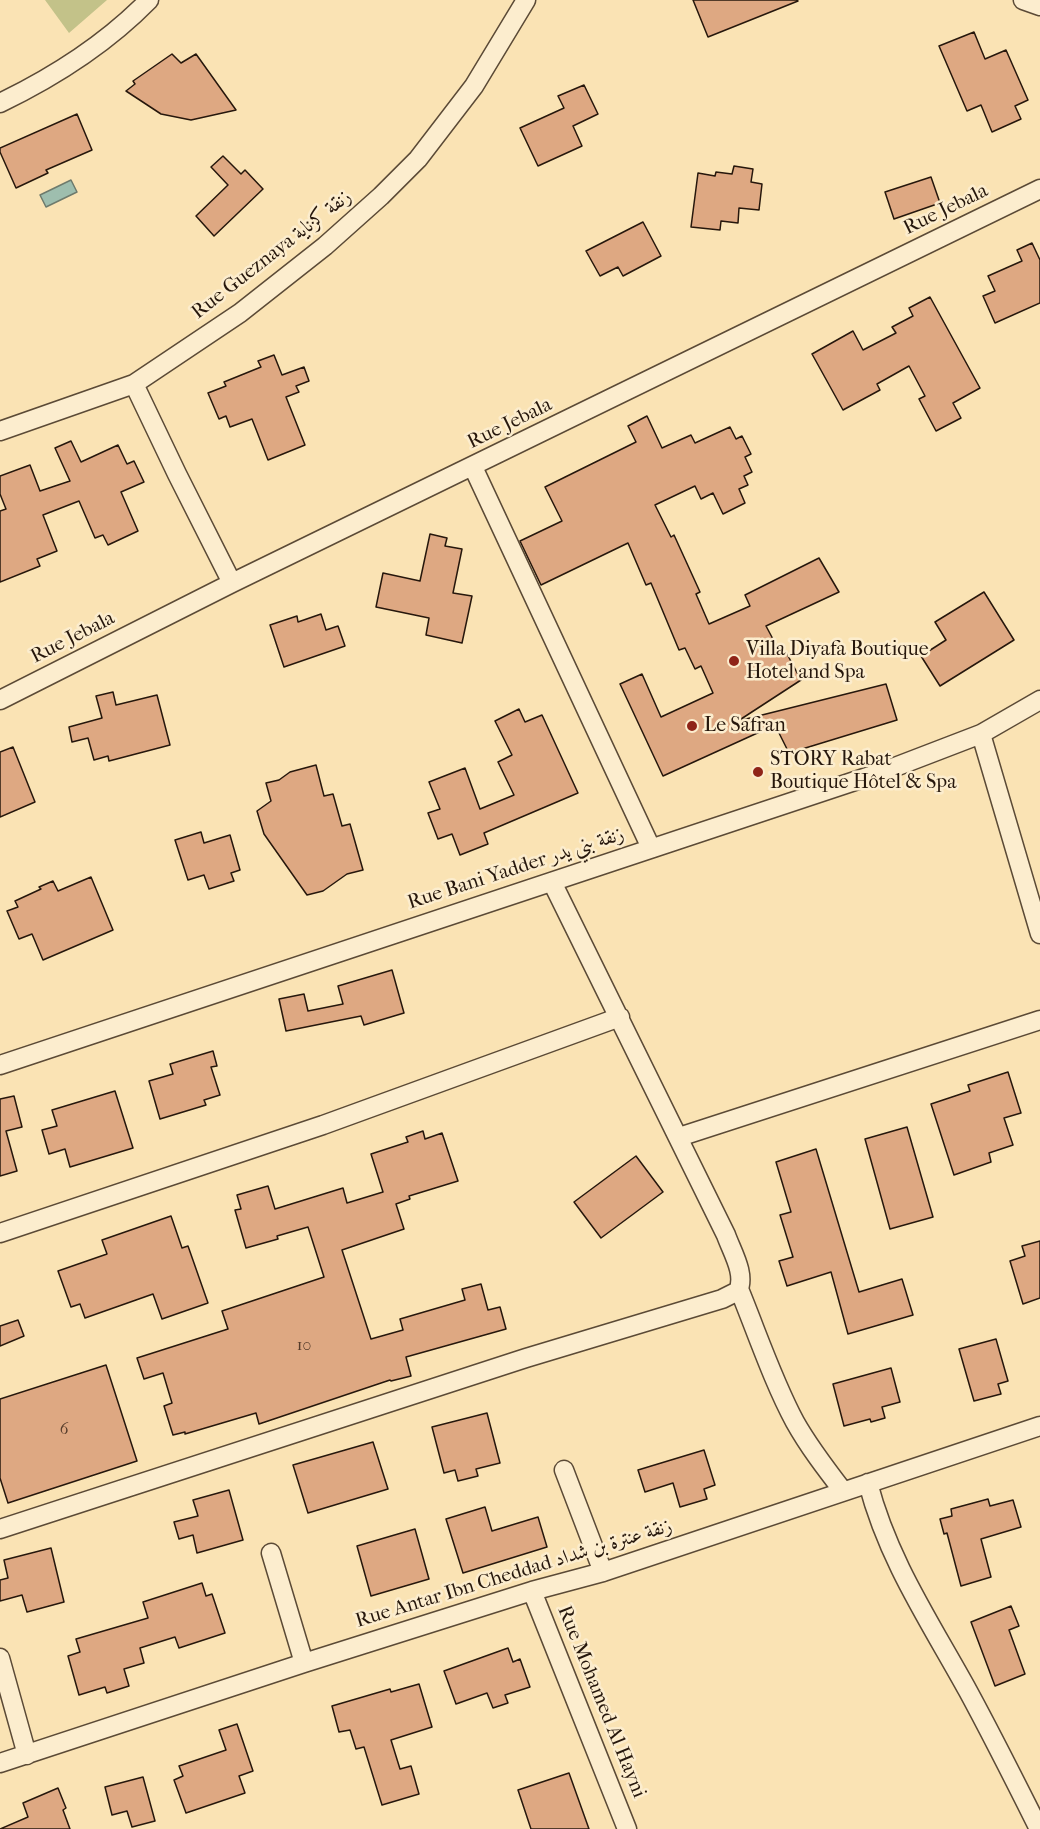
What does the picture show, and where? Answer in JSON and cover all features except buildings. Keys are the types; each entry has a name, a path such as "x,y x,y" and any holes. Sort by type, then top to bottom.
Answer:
{"street":[{"path":"0,103 75,62 112,35 149,0"},
{"name":"Rue Gueznaya زنقة كزناية","path":"0,431 134,384 240,313 316,253 411,167 474,86 525,0"},
{"path":"1023,0 1040,6"},
{"name":"Rue Jebala","path":"0,700 232,584 1040,189"},
{"path":"134,384 232,584"},
{"path":"473,467 651,848"},
{"name":"Rue Bani Yadder زنقة بني يدر","path":"0,1065 882,772 981,734 1040,700"},
{"path":"981,734 1040,934"},
{"path":"552,882 679,1137 733,1253 741,1280 739,1289 783,1396 813,1451 843,1491"},
{"path":"0,1233 323,1125 620,1017"},
{"path":"679,1137 1040,1020"},
{"path":"0,1529 526,1358 722,1299 739,1289"},
{"name":"Rue Antar Ibn Cheddad زنقة عنترة بن شداد","path":"0,1763 304,1663 603,1572 1040,1426"},
{"path":"564,1470 603,1572"},
{"path":"868,1483 875,1511 886,1539 920,1608 968,1691 1039,1829"},
{"path":"271,1553 304,1663"},
{"name":"Rue Mohamed Al Hayni","path":"532,1592 627,1829"},
{"path":"0,1658 27,1755"}],"shaded area":[{"path":"45,0 107,0 69,33"},
{"path":"71,180 77,192 46,207 40,195"}],"place":[{"name":"Villa Diyafa Boutique Hotel and Spa","path":"734,661"},
{"name":"Le Safran","path":"692,726"},
{"name":"STORY Rabat Boutique Hôtel & Spa","path":"758,772"}]}
